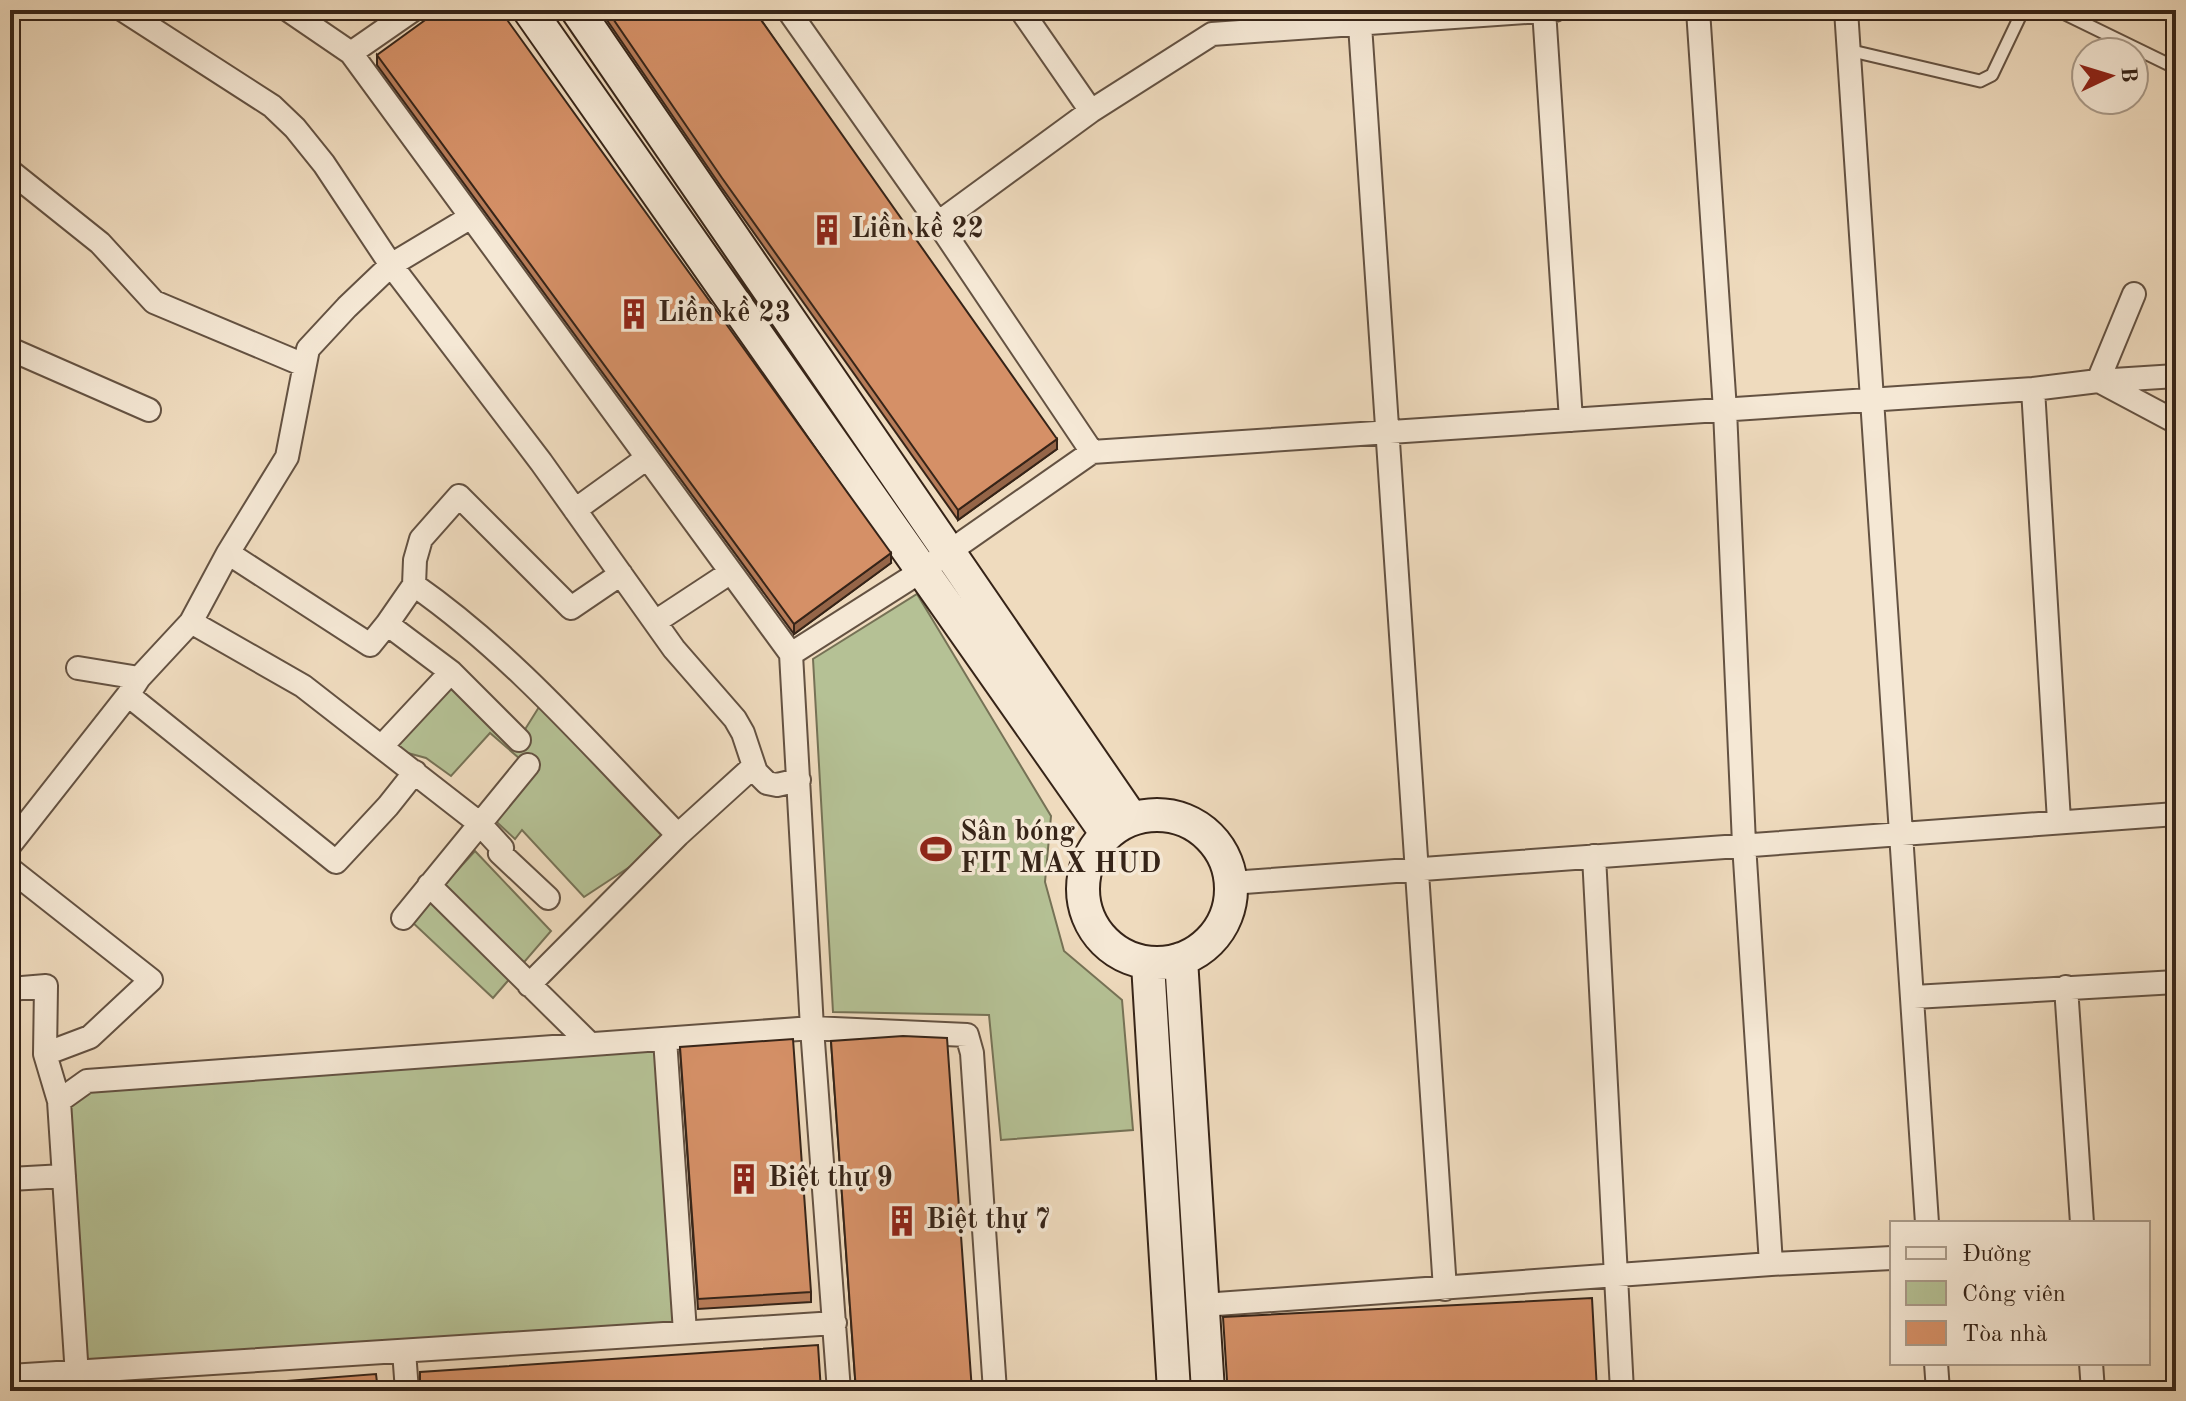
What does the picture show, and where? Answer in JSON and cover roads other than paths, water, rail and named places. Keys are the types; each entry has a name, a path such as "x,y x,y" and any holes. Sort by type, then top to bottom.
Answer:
{"main road":[{"path":"529,10 935,562 1120,826"},
{"path":"577,10 935,562"},
{"path":"1150,815 1173,817 1195,825 1213,840 1225,860 1231,883 1230,905 1222,926 1208,943 1191,956 1170,963 1148,964 1128,958 1109,947 1095,931 1086,911 1082,889 1085,869 1094,849 1120,826 1150,815"},
{"path":"1181,959 1208,1391"},
{"path":"1148,964 1174,1391"}],"street":[{"path":"123,10 283,116 324,164 391,265 655,622 693,672 735,719 756,772 767,783 788,785 799,780"},
{"path":"288,10 351,53 791,654 812,1028 839,1391"},
{"path":"351,53 413,10"},
{"path":"788,10 938,223 1092,452"},
{"path":"1021,10 1091,111"},
{"path":"1544,10 1571,420"},
{"path":"938,223 1091,111 1212,34 1360,17 1555,10"},
{"path":"1698,10 1725,410 1744,844 1771,1264"},
{"path":"1846,10 1927,1221"},
{"path":"1360,17 1445,1289"},
{"path":"10,171 100,243 154,302 304,365"},
{"path":"14,831 191,622 228,553 287,457 308,349 391,265 471,217"},
{"path":"2098,381 2134,294"},
{"path":"10,349 149,410"},
{"path":"791,654 935,562 1092,452 2033,389 2176,376"},
{"path":"2098,381 2176,422"},
{"path":"2033,389 2059,821"},
{"path":"575,510 647,458"},
{"path":"228,553 370,645 414,585 415,560 421,539 459,496 571,608 621,574"},
{"path":"655,622 731,572"},
{"path":"414,585 508,659 678,835"},
{"path":"191,622 303,686 382,746 479,823 502,848 500,853 548,898"},
{"path":"387,624 451,672 519,740"},
{"path":"78,668 133,687 336,862 415,772"},
{"path":"382,746 451,672"},
{"path":"403,918 528,765"},
{"path":"529,985 678,835 754,766"},
{"path":"1231,883 2176,814"},
{"path":"1594,856 1622,1391"},
{"path":"10,869 151,980 90,1037 45,1054"},
{"path":"429,885 590,1044"},
{"path":"1914,997 2176,982"},
{"path":"10,989 46,986 45,1054 59,1101 78,1381"},
{"path":"2066,987 2082,1221"},
{"path":"59,1101 87,1081 590,1044 812,1028 967,1035 972,1053 995,1391"},
{"path":"665,1039 685,1332"},
{"path":"10,1179 64,1176"},
{"path":"1203,1305 1890,1258"},
{"path":"10,1376 78,1381 404,1351 835,1323"},
{"path":"404,1351 407,1391"},
{"path":"1936,1365 1938,1391"},
{"path":"2091,1365 2093,1391"}],"lane":[{"path":"1848,50 1980,81 1992,75 2023,10"},
{"path":"2057,10 2176,68"}],"place":[{"name":"Liền kề 22","path":"827,230"},
{"name":"Liền kề 23","path":"634,314"},
{"name":"Sân bóng FIT MAX HUD","path":"936,849"},
{"name":"Biệt thự 9","path":"744,1179"},
{"name":"Biệt thự 7","path":"902,1221"}]}
